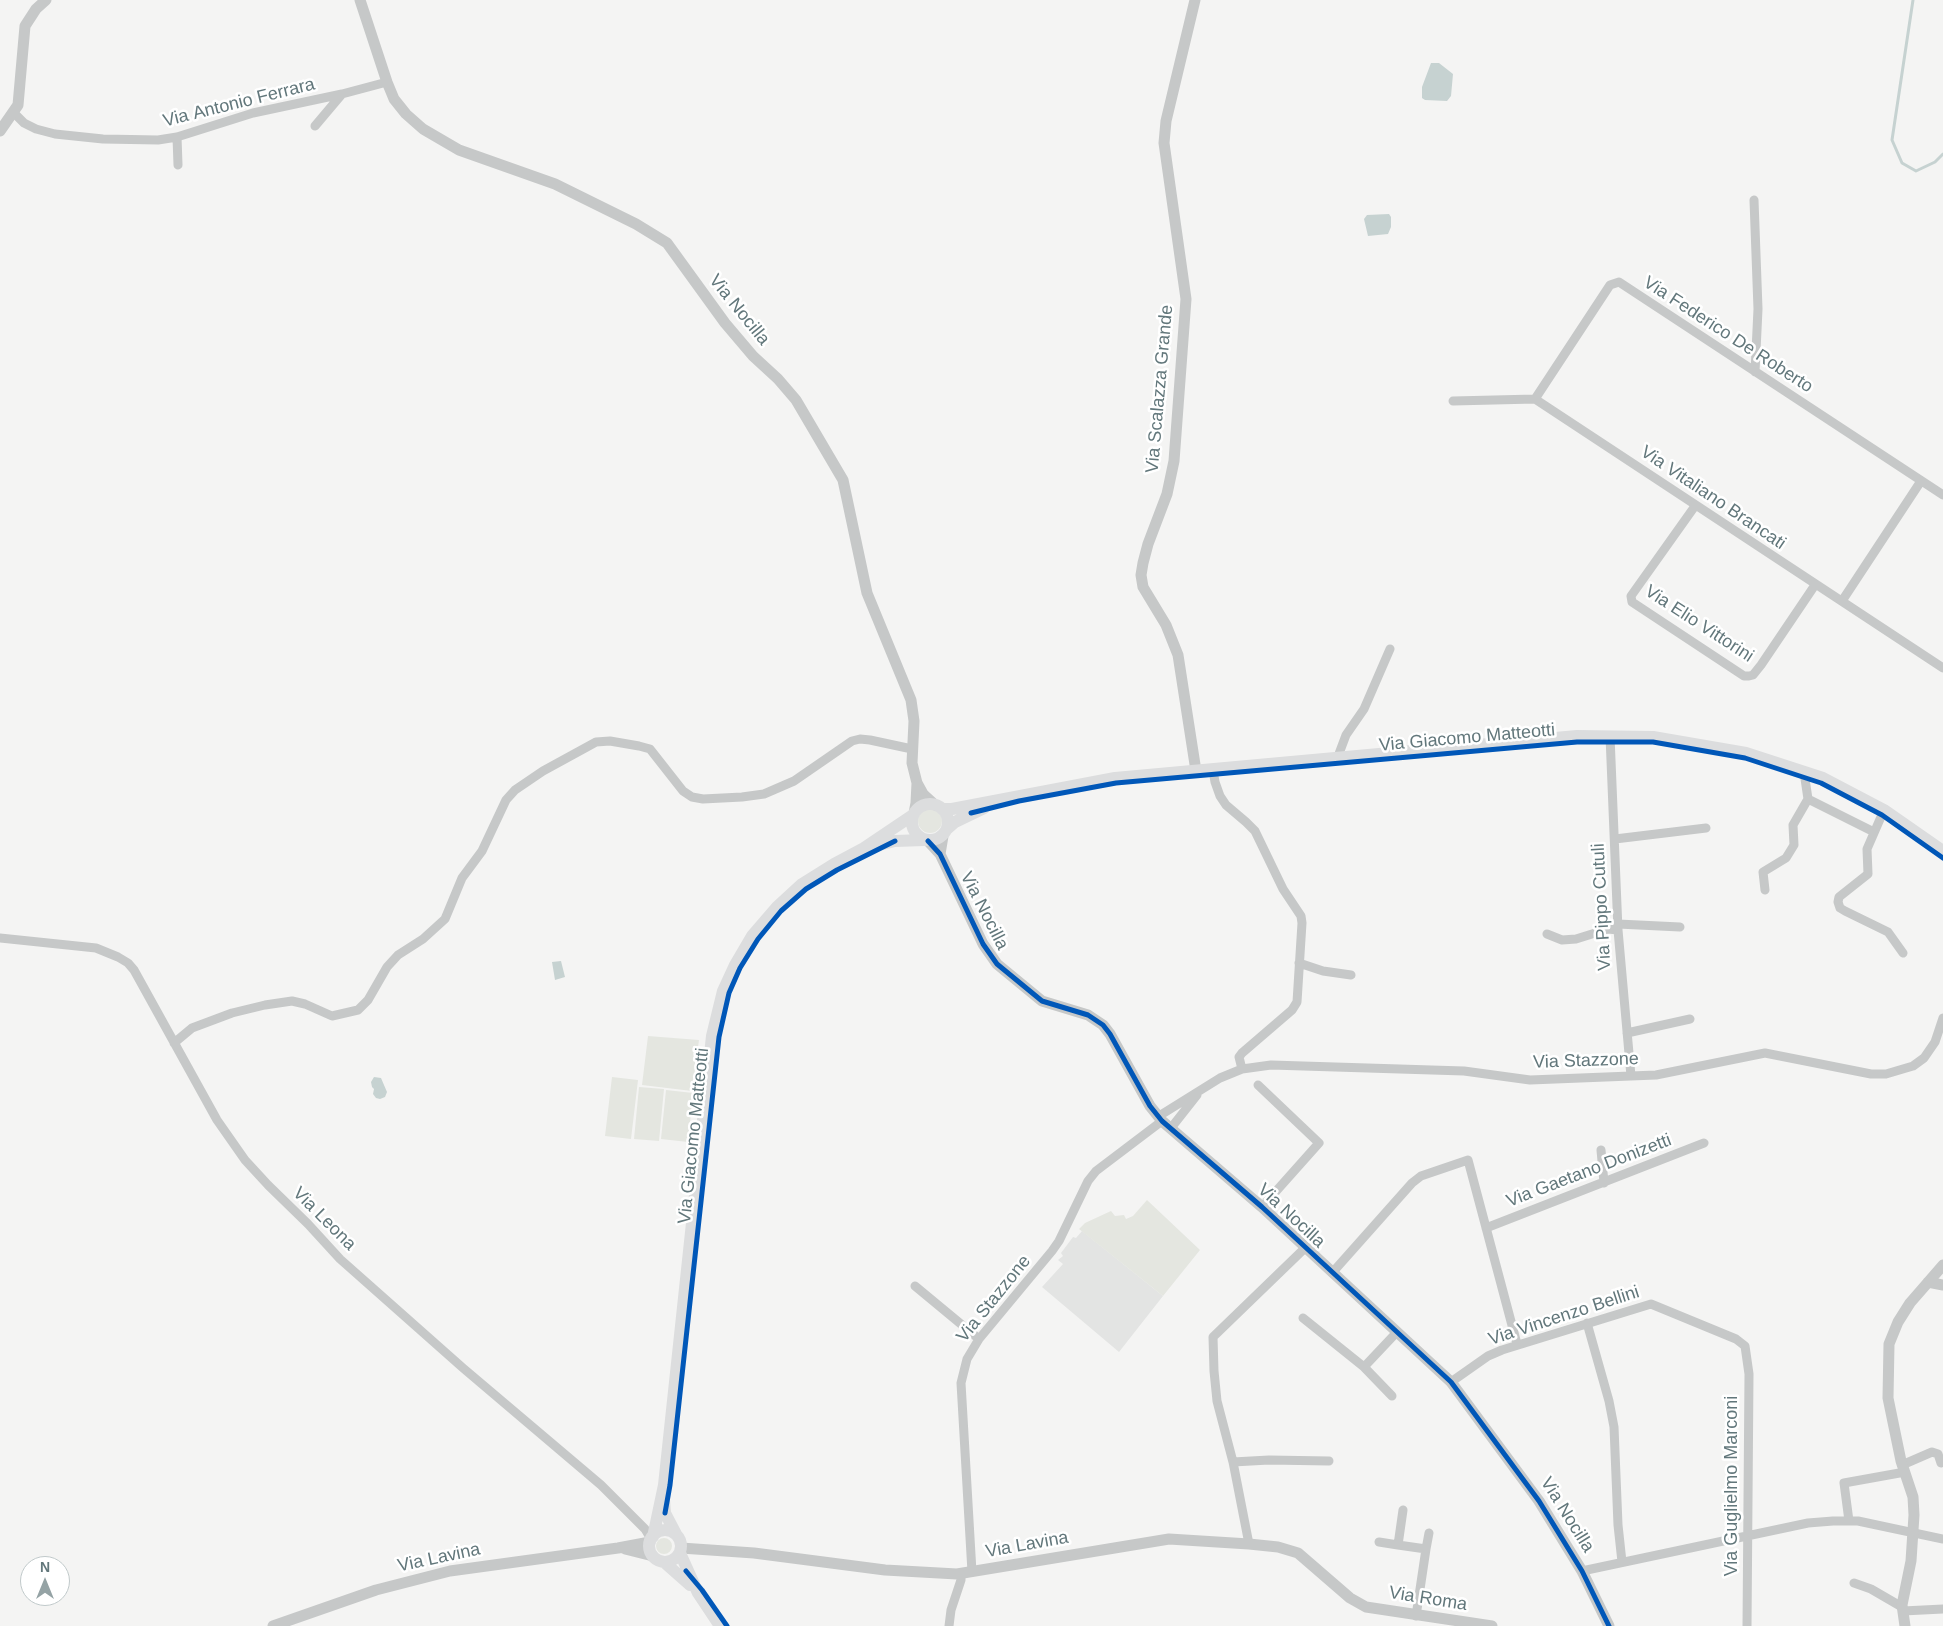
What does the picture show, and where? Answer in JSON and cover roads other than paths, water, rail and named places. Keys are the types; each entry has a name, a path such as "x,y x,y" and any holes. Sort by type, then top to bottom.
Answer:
{"main road":[{"name":"Via Giacomo Matteotti","path":"1017,796 1115,778 1577,736 1653,737 1746,753 1823,778 1884,810 1943,851"},
{"path":"864,848 913,814 921,806 952,809 1017,796"},
{"path":"864,848 895,841 939,839 955,822 971,813 1017,796"},
{"path":"939,807 947,815 948,822 945,832"},
{"path":"913,814 912,827 918,837 926,840"},
{"name":"Via Giacomo Matteotti","path":"664,1485 712,1036 723,991 734,965 752,936 777,907 802,884 864,848"},
{"path":"664,1485 665,1513 680,1540 680,1550 698,1593 720,1626"},
{"path":"664,1485 650,1549 658,1559 698,1593"},
{"path":"651,1539 664,1530 676,1534"},
{"path":"658,1559 671,1561 680,1550"}],"street":[{"path":"0,131 18,105 25,26 36,9 46,0"},
{"name":"Via Nocilla","path":"360,0 386,82 394,99 406,114 423,129 459,150 555,184 636,224 666,244 725,323 753,356 778,379 796,400 843,480 867,593 911,700 914,721 912,763 916,783 916,803 913,814"},
{"name":"Via Scalazza Grande","path":"1195,0 1166,121 1164,143 1186,299 1174,461 1167,494 1148,544 1141,575 1143,587 1166,625 1178,655 1196,771"},
{"name":"Via Antonio Ferrara","path":"14,113 24,123 36,129 55,134 103,139 158,140 177,138 253,114 386,82"},
{"path":"315,126 342,94"},
{"path":"177,138 178,165"},
{"path":"1754,200 1758,310 1755,372"},
{"name":"Via Federico De Roberto","path":"1535,399 1610,284 1619,282 1943,494"},
{"path":"1453,401 1535,399"},
{"name":"Via Vitaliano Brancati","path":"1535,399 1943,668"},
{"path":"1842,601 1921,481"},
{"name":"Via Elio Vittorini","path":"1695,506 1632,596 1632,602 1744,676 1753,676 1762,665 1815,585"},
{"path":"1338,759 1346,735 1364,709 1390,649"},
{"name":"Via Pippo Cutuli","path":"1610,736 1618,927 1631,1076"},
{"path":"174,1043 192,1028 265,1005 292,1001 305,1004 332,1016 358,1010 368,1000 387,968 398,955 423,939 445,919 462,878 482,850 506,800 515,790 543,771 596,742 610,741 650,750 683,791 692,797 703,798 742,797 764,794 794,781 852,741 870,740 912,749"},
{"path":"1214,770 1215,782 1220,796 1226,805 1254,831 1283,889 1301,916 1302,930 1297,1002 1295,1006 1242,1053 1239,1057 1242,1069"},
{"path":"1765,890 1763,872 1786,858 1794,845 1793,825 1808,799 1804,772"},
{"path":"916,783 923,794 939,807"},
{"path":"1808,799 1874,832"},
{"path":"1884,810 1867,849 1868,874 1839,897 1838,902 1840,908 1888,932 1903,952"},
{"path":"1615,839 1706,828"},
{"path":"940,854 945,832"},
{"name":"Via Nocilla","path":"926,840 940,854 983,944 997,964 1042,1001 1088,1015 1103,1025 1110,1034 1150,1106 1164,1122 1262,1207 1451,1382 1539,1501 1582,1571 1609,1626"},
{"path":"1547,934 1562,940 1576,939 1618,927 1680,927"},
{"name":"Via Leona","path":"0,938 96,948 118,957 134,970 217,1120 245,1160 340,1259 463,1368 601,1485 645,1529 651,1539"},
{"path":"1299,963 1323,971 1350,975"},
{"name":"Via Stazzone","path":"949,1626 951,1610 961,1580 967,1573 961,1383 967,1359 979,1339 1059,1241 1088,1181 1096,1172 1220,1078 1242,1069 1271,1065 1464,1071 1530,1080 1656,1075 1765,1053 1871,1074 1886,1074 1913,1066 1924,1058 1935,1042 1943,1018"},
{"path":"1628,1033 1690,1019"},
{"path":"1258,1085 1319,1143 1262,1207"},
{"path":"1164,1122 1202,1090"},
{"name":"Via Gaetano Donizetti","path":"1486,1228 1704,1143"},
{"path":"1601,1150 1604,1183"},
{"path":"1332,1273 1412,1183 1421,1176 1468,1160 1517,1344"},
{"path":"1249,1544 1233,1462 1217,1401 1214,1372 1214,1337 1305,1248"},
{"path":"1905,1626 1902,1608 1914,1534 1913,1497 1903,1468 1888,1398 1889,1344 1898,1322 1910,1303 1943,1265"},
{"path":"1928,1282 1943,1285"},
{"path":"915,1286 979,1339"},
{"name":"Via Vincenzo Bellini","path":"1451,1382 1488,1356 1517,1344 1651,1304 1736,1339 1746,1346"},
{"path":"1303,1318 1364,1368 1392,1396"},
{"path":"1587,1323 1609,1401 1614,1428 1618,1525 1622,1562"},
{"path":"1364,1368 1397,1332"},
{"name":"Via Guglielmo Marconi","path":"1746,1346 1748,1374 1747,1626"},
{"path":"1849,1521 1844,1484 1903,1468 1932,1452 1938,1454 1941,1463"},
{"path":"1233,1462 1269,1460 1329,1461"},
{"path":"1398,1545 1403,1510"},
{"path":"1582,1571 1808,1523 1858,1521 1943,1540"},
{"path":"1416,1616 1429,1533"},
{"name":"Via Lavina","path":"273,1626 376,1590 450,1571 618,1548 651,1539"},
{"name":"Via Lavina","path":"680,1550 754,1553 885,1570 967,1573 1169,1539 1249,1544 1278,1547 1298,1553 1360,1605"},
{"path":"1378,1542 1426,1549"},
{"path":"618,1548 658,1559"},
{"path":"1854,1583 1871,1589 1902,1608 1943,1610"},
{"name":"Via Roma","path":"1360,1605 1416,1616 1492,1626"}],"waterway":[{"path":"1913,0 1892,140 1902,163 1916,171 1935,162 1943,154"}]}
